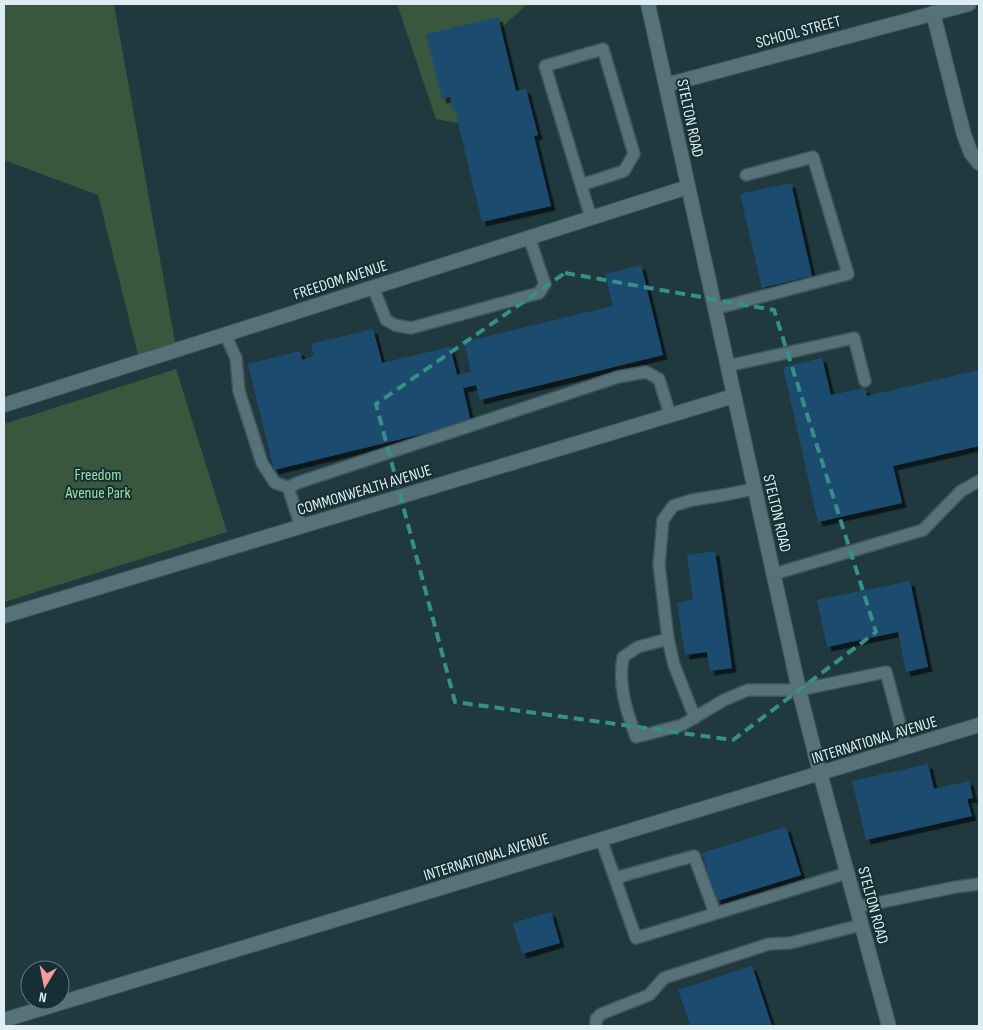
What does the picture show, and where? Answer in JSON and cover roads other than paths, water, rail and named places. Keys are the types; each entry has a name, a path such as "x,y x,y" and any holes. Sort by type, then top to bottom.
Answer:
{"street":[{"name":"STELTON ROAD","path":"648,4 799,690 889,1026"},
{"name":"SCHOOL STREET","path":"666,85 969,4"},
{"path":"933,14 964,136 971,153 979,163"},
{"name":"FREEDOM AVENUE","path":"4,404 688,187"},
{"name":"COMMONWEALTH AVENUE","path":"4,616 734,396"},
{"name":"INTERNATIONAL AVENUE","path":"4,1020 979,725"}],"lane":[{"path":"581,185 624,171 634,154 603,49 545,66 581,185 591,218"},
{"path":"714,308 848,274 813,157 746,175"},
{"path":"373,287 386,320 395,325 411,328 539,293 545,284 529,237"},
{"path":"225,334 236,358 239,391 262,463 275,482 288,487 618,377 646,372 659,379 670,415"},
{"path":"727,366 854,338 866,380"},
{"path":"774,574 923,530 961,491 979,481"},
{"path":"288,487 301,527"},
{"path":"695,718 674,665 668,639 659,565 663,520 674,506 692,500 754,489"},
{"path":"668,639 638,647 623,656 620,674 626,710 636,737 682,725 724,700 748,690 799,690 886,672 906,747"},
{"path":"601,839 636,938 847,873"},
{"path":"615,878 694,856 715,914"},
{"path":"857,907 979,884"},
{"path":"596,1026 596,1019 601,1014 649,995 664,978 769,944 790,943 861,925"}],"park label":[{"name":"Freedom Avenue Park","path":"98,483"}]}
